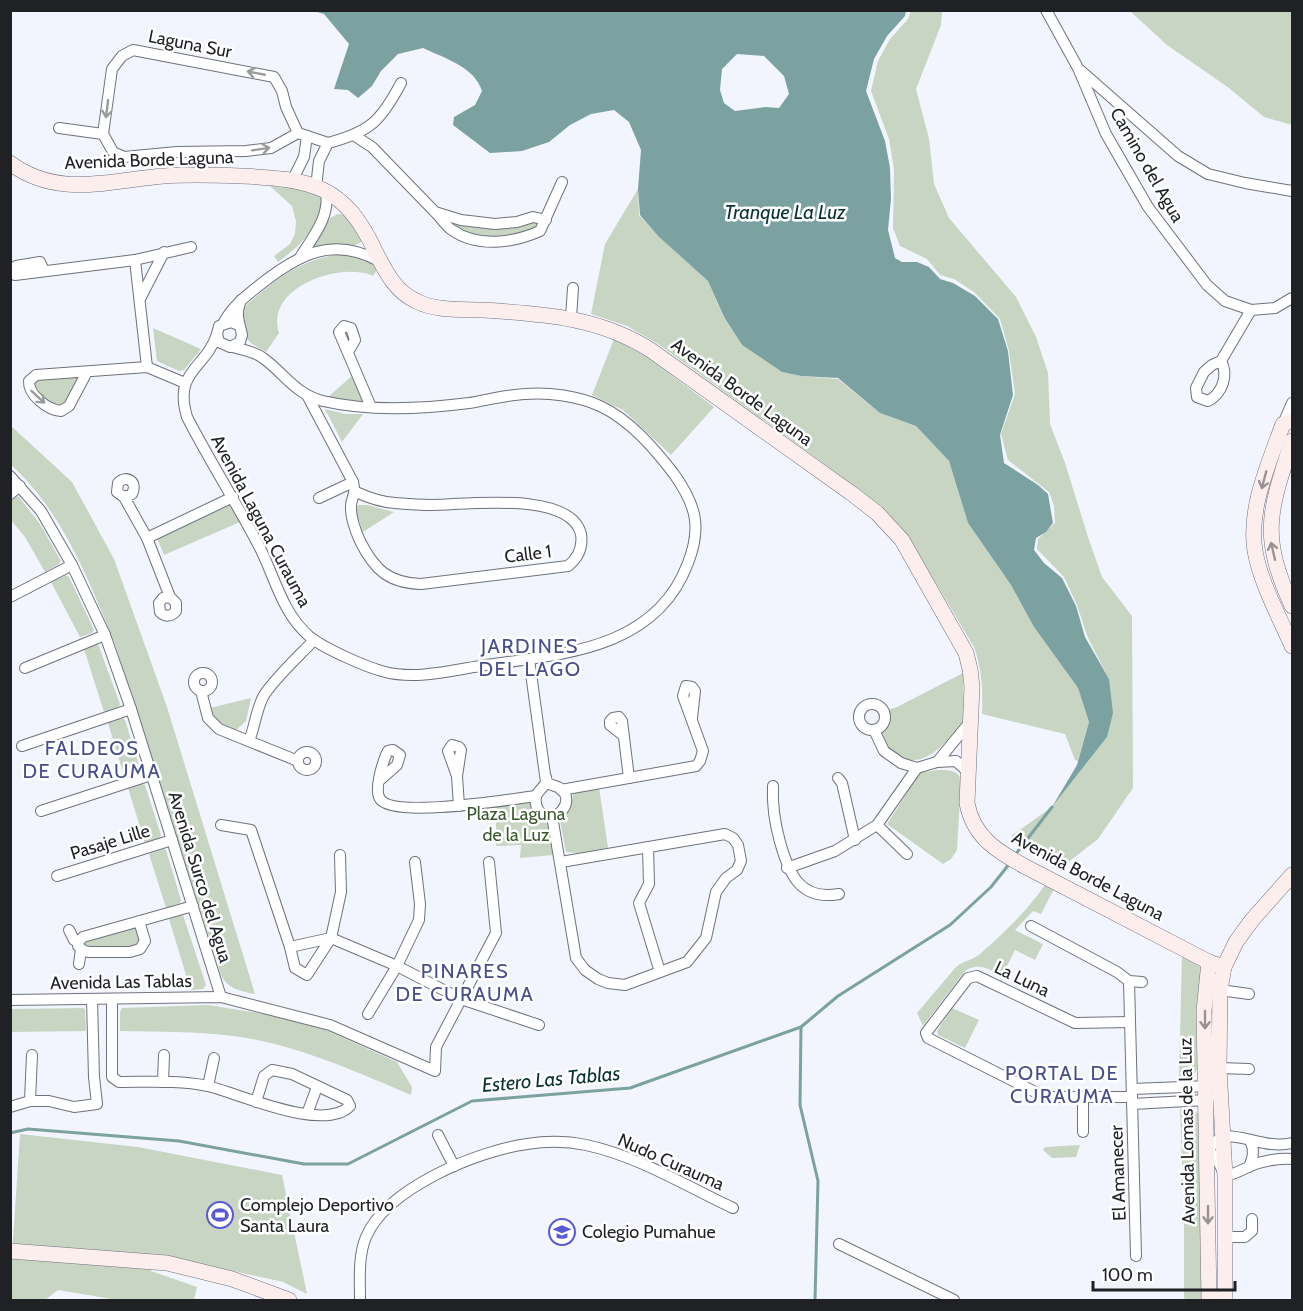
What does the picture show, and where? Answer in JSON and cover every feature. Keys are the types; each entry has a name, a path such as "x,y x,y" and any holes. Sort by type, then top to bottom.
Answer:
{"street":[{"name":"Camino del Agua","path":"1046,10 1078,68 1106,134 1148,207 1215,294 1225,301 1251,310 1275,308 1293,298"},
{"name":"Laguna Sur","path":"104,134 112,69 122,56 133,50 274,77 282,91 286,107 302,135"},
{"path":"1078,68 1178,156 1208,174 1293,191"},
{"path":"59,128 104,134 113,152 124,157 177,152 246,152 271,148 302,135 328,143 355,136 371,125 388,106 401,83"},
{"path":"293,179 304,157 302,135"},
{"path":"355,136 372,147 452,230 475,241 523,239 540,231 562,182"},
{"path":"328,143 319,161 321,189 328,203 327,213 351,209"},
{"name":"Avenida Borde Laguna","path":"10,163 37,178 71,186 91,186 165,176 293,179 321,189 351,209 390,279 403,293 426,305 571,318 610,328 643,345 851,493 894,529 915,560 966,653 972,678 970,722 964,753 967,803 971,818 981,836 998,851 1026,867 1216,965"},
{"path":"435,212 461,220 495,224 534,217 546,220"},
{"name":"Avenida Laguna Curauma","path":"302,256 327,213"},
{"path":"355,250 370,240"},
{"path":"44,271 135,260 191,246"},
{"name":"Avenida Laguna Curauma","path":"233,344 266,360 294,387 324,402 371,407 440,405 525,394 559,396 600,406 632,428 653,449 693,504 694,540 683,576 664,605 645,622 625,634 588,649 418,675 386,672 352,659 314,640 287,612 262,554 188,417 184,403 185,384 192,369 212,347 230,312 241,300 276,272 302,256 327,250 355,250 381,262"},
{"path":"141,297 164,252"},
{"path":"135,260 141,297 147,367"},
{"path":"571,318 573,288"},
{"path":"192,369 233,344 242,331 238,325 237,313 241,300"},
{"path":"1221,361 1251,310"},
{"path":"223,324 231,322 238,325"},
{"path":"217,334 219,342 233,344"},
{"path":"348,352 371,407"},
{"path":"87,372 69,406 61,411 52,409 32,393 29,387 29,381 36,375 147,367 185,384"},
{"path":"308,396 354,487 319,498"},
{"path":"1293,403 1288,422 1265,476 1254,532 1259,568 1293,646"},
{"path":"1293,441 1288,472 1274,501 1270,523 1271,544 1277,567 1293,606"},
{"name":"Avenida Surco del Agua","path":"10,476 41,511 72,565 105,635 131,709 221,997"},
{"path":"10,494 20,486"},
{"name":"Calle 1","path":"354,487 372,500 392,503 432,505 515,501 543,507 572,519 579,529 581,546 577,557 568,566 430,584 403,582 381,572 370,560 357,534 350,508 354,487"},
{"path":"124,497 147,538 170,597"},
{"path":"147,538 233,497"},
{"path":"10,597 72,565"},
{"path":"25,668 105,635"},
{"path":"245,739 248,723 255,717 264,695 314,640"},
{"path":"380,780 377,788 382,802 402,807 459,806 536,796 545,786 546,777 529,659"},
{"path":"201,691 208,718 219,729 298,761"},
{"path":"22,746 131,709"},
{"path":"561,790 696,766 703,750 692,718"},
{"path":"874,730 880,745 901,764 917,768 964,753"},
{"path":"624,736 629,778"},
{"path":"937,762 964,753"},
{"path":"787,868 835,850 878,825 917,768"},
{"path":"40,811 151,775"},
{"path":"457,776 459,806"},
{"path":"536,796 538,810 547,816 561,812 564,808 566,798 561,790 549,784 546,777"},
{"path":"838,778 842,783 855,840"},
{"path":"773,786 777,829 787,868 797,884 814,894 829,896 839,894"},
{"path":"552,816 576,958 585,970 608,983 625,985 687,962 706,938 716,892 726,878 737,870 741,861 738,845 733,838 725,834 561,862"},
{"path":"220,825 251,830 290,946 295,968 307,975 332,938 341,892 340,855"},
{"path":"878,825 907,854"},
{"name":"Pasaje Lille","path":"57,876 172,840"},
{"path":"648,847 650,884 639,903 660,972"},
{"path":"368,1014 397,966 419,920 420,904 415,862"},
{"path":"415,1063 436,1047 496,933 489,862"},
{"name":"Avenida Lomas de la Luz","path":"1209,1300 1210,1091 1204,1011 1216,965 1252,920 1293,875"},
{"path":"79,964 79,945 83,938 193,906"},
{"path":"69,930 84,951 130,952 144,945 139,921"},
{"path":"1031,926 1118,972 1129,981 1142,982"},
{"path":"290,946 332,938 397,966 461,999 539,1025"},
{"name":"Avenida Lomas de la Luz","path":"1216,965 1220,990 1219,1068 1210,1091 1222,1136 1225,1176 1225,1300"},
{"name":"La Luna","path":"1083,1098 1045,1097 927,1038 926,1033 968,978 977,976 1075,1023 1130,1022"},
{"name":"El Amanecer","path":"1129,981 1137,1256"},
{"path":"1220,990 1249,995"},
{"name":"Avenida Las Tablas","path":"10,1000 221,997 330,1025 435,1071 436,1047"},
{"path":"10,1107 30,1101 49,1101 74,1107 98,1104 94,1077 92,999"},
{"path":"112,999 112,1077 119,1082 163,1082 208,1086 256,1102 328,1117 344,1112 350,1106 347,1100 292,1074 272,1071 264,1076 256,1102"},
{"path":"30,1101 32,1054"},
{"path":"163,1082 165,1055"},
{"path":"208,1086 214,1058"},
{"name":"Avenida Lomas de la Luz","path":"1219,1068 1249,1069"},
{"path":"307,1114 317,1087"},
{"path":"1132,1097 1165,1088 1210,1091"},
{"path":"1165,1088 1166,1102"},
{"path":"1083,1132 1083,1098 1132,1097 1166,1102 1210,1091"},
{"path":"438,1135 454,1166"},
{"path":"1293,1143 1266,1144 1239,1135 1222,1136 1208,1149 1217,1159 1225,1176 1238,1174 1249,1167 1272,1159 1293,1159"},
{"path":"1249,1167 1253,1154 1250,1140"},
{"name":"Nudo Curauma","path":"360,1300 361,1255 366,1238 376,1219 391,1203 406,1192 454,1166 506,1148 529,1143 555,1142 584,1145 612,1152 733,1208"},
{"path":"1225,1237 1245,1237 1252,1232 1252,1219"},
{"path":"839,1245 954,1300"},
{"path":"10,1251 167,1263 242,1282 289,1300"},
{"path":"1209,1300 1216,1298 1225,1300"}],"green space":[{"path":"911,11 942,11 941,25 916,89 929,139 934,184 949,218 1016,297 1036,337 1048,373 1050,424 1088,537 1102,577 1132,616 1133,788 1098,839 1062,867 1020,845 1011,836 1052,807 1107,737 1109,679 1088,638 1077,605 1064,577 1037,549 1038,539 1055,523 1054,506 1049,492 1008,460 1001,434 1015,394 1009,351 1000,319 974,292 954,279 940,275 927,259 900,246 893,228 894,169 889,139 871,91 878,61 890,39 908,19"},
{"path":"1130,11 1292,11 1292,125 1264,117 1229,88 1167,45"},
{"path":"289,185 324,198 314,226 302,242 278,262 274,256 290,244 295,234 296,221 292,206 270,186"},
{"path":"638,189 639,215 658,236 708,281 723,316 742,345 782,372 838,379 880,413 916,426 949,461 968,523 1011,585 1034,627 1078,688 1089,722 1078,761 1075,760 1065,734 982,714 981,680 974,647 910,540 888,513 855,486 658,344 627,326 591,314 605,244"},
{"path":"338,214 350,219 362,241 349,247 314,248 313,246 330,218"},
{"path":"457,222 535,222 538,226 525,234 486,237 471,235 455,227"},
{"path":"341,254 366,260 378,268 373,276 359,272 342,272 308,282 293,291 283,303 277,317 279,333 266,352 251,343 243,324 245,306 278,279 300,266"},
{"path":"153,328 201,349 184,370 179,371 157,361"},
{"path":"614,339 647,357 714,407 671,455 623,410 592,395"},
{"path":"353,375 366,403 327,398"},
{"path":"79,377 66,405 54,407 33,390 33,381 36,379"},
{"path":"325,409 345,414 363,414 342,442"},
{"path":"10,425 72,482 114,559 167,707 255,994 231,986 221,975 115,644 73,548 46,504 11,465"},
{"path":"19,497 40,524 61,561 45,572 25,537 11,520 11,501"},
{"path":"231,503 240,522 164,555 157,538"},
{"path":"358,505 394,512 363,532 356,512"},
{"path":"66,575 94,630 80,637 51,582"},
{"path":"98,644 120,704 104,712 84,649"},
{"path":"963,673 964,721 950,737 934,752 916,760 906,759 891,750 882,735 890,709"},
{"path":"251,698 246,721 234,732 220,723 210,708"},
{"path":"122,718 125,720 140,769 138,774 125,779 108,723"},
{"path":"937,770 955,772 961,780 957,850 951,859 943,864 887,824 920,773"},
{"path":"145,785 161,835 145,843 128,788"},
{"name":"Plaza Laguna de la Luz","path":"599,787 608,848 578,853 566,852 560,821 570,809 574,791"},
{"name":"Plaza Laguna de la Luz","path":"529,799 532,813 546,822 552,836 553,855 520,858 521,845 496,846 496,804"},
{"path":"164,849 181,900 180,903 166,908 149,854"},
{"path":"1045,885 1054,889 1041,914 1033,911 1015,930 1043,944 1035,960 1015,950 1002,976 988,969 970,968 965,971 923,1026 917,1013 956,967 977,956 998,938 1023,913"},
{"path":"183,915 206,985 203,989 192,990 190,988 169,919"},
{"path":"135,926 140,939 138,944 130,947 85,947 85,940"},
{"path":"1182,953 1198,963 1201,968 1196,1012 1197,1069 1193,1078 1179,1080"},
{"path":"208,1005 270,1015 326,1030 397,1062 412,1087 411,1095 302,1052 257,1040 205,1033 120,1031 122,1008"},
{"path":"952,1008 979,1020 965,1048 938,1035 937,1031"},
{"path":"11,1009 85,1009 86,1031 11,1032"},
{"path":"1191,1108 1198,1114 1203,1300 1185,1300 1184,1297 1180,1109"},
{"path":"20,1134 138,1147 282,1175 307,1294 283,1282 157,1254 151,1271 197,1287 194,1300 118,1300 58,1290 45,1300 11,1300"},
{"path":"1080,1145 1076,1157 1052,1158 1043,1150 1045,1147"}],"water":[{"name":"Tranque La Luz","path":"314,11 906,11 905,16 887,36 874,59 866,91 885,141 890,168 891,199 888,230 895,258 902,262 917,262 929,267 940,279 953,283 975,296 998,319 1008,351 1013,395 1000,435 1004,463 1048,494 1053,523 1046,532 1036,538 1034,550 1044,563 1062,578 1076,606 1085,637 1109,679 1113,713 1107,737 1052,807 1077,765 1089,722 1078,688 1034,627 1011,585 968,523 949,461 916,426 880,413 838,378 801,376 782,372 742,345 724,317 708,281 658,236 640,215 638,189 641,150 629,122 614,110 591,114 570,125 549,142 522,151 490,153 453,125 454,117 475,105 482,91 478,83 466,69 423,48 398,54 381,71 372,86 358,98 348,90 334,89 349,44 324,14","holes":["737,54 764,56 784,76 789,94 779,108 765,107 735,111 724,103 720,90 722,69"]}],"waterway":[{"name":"Estero Las Tablas","path":"1015,855 1052,807"},
{"name":"Estero Las Tablas","path":"10,1133 28,1129 179,1141 304,1164 348,1164 472,1101 630,1088 801,1027 838,996 950,925 991,887 1010,863"},
{"path":"801,1027 800,1105 818,1181 815,1300"}],"place":[{"name":"Complejo Deportivo Santa Laura","path":"220,1215"},
{"name":"Colegio Pumahue","path":"562,1232"}],"district":[{"name":"JARDINES DEL LAGO","path":"530,658"},
{"name":"FALDEOS DE CURAUMA","path":"92,760"},
{"name":"PINARES DE CURAUMA","path":"465,982"},
{"name":"PORTAL DE CURAUMA","path":"1062,1084"}]}
